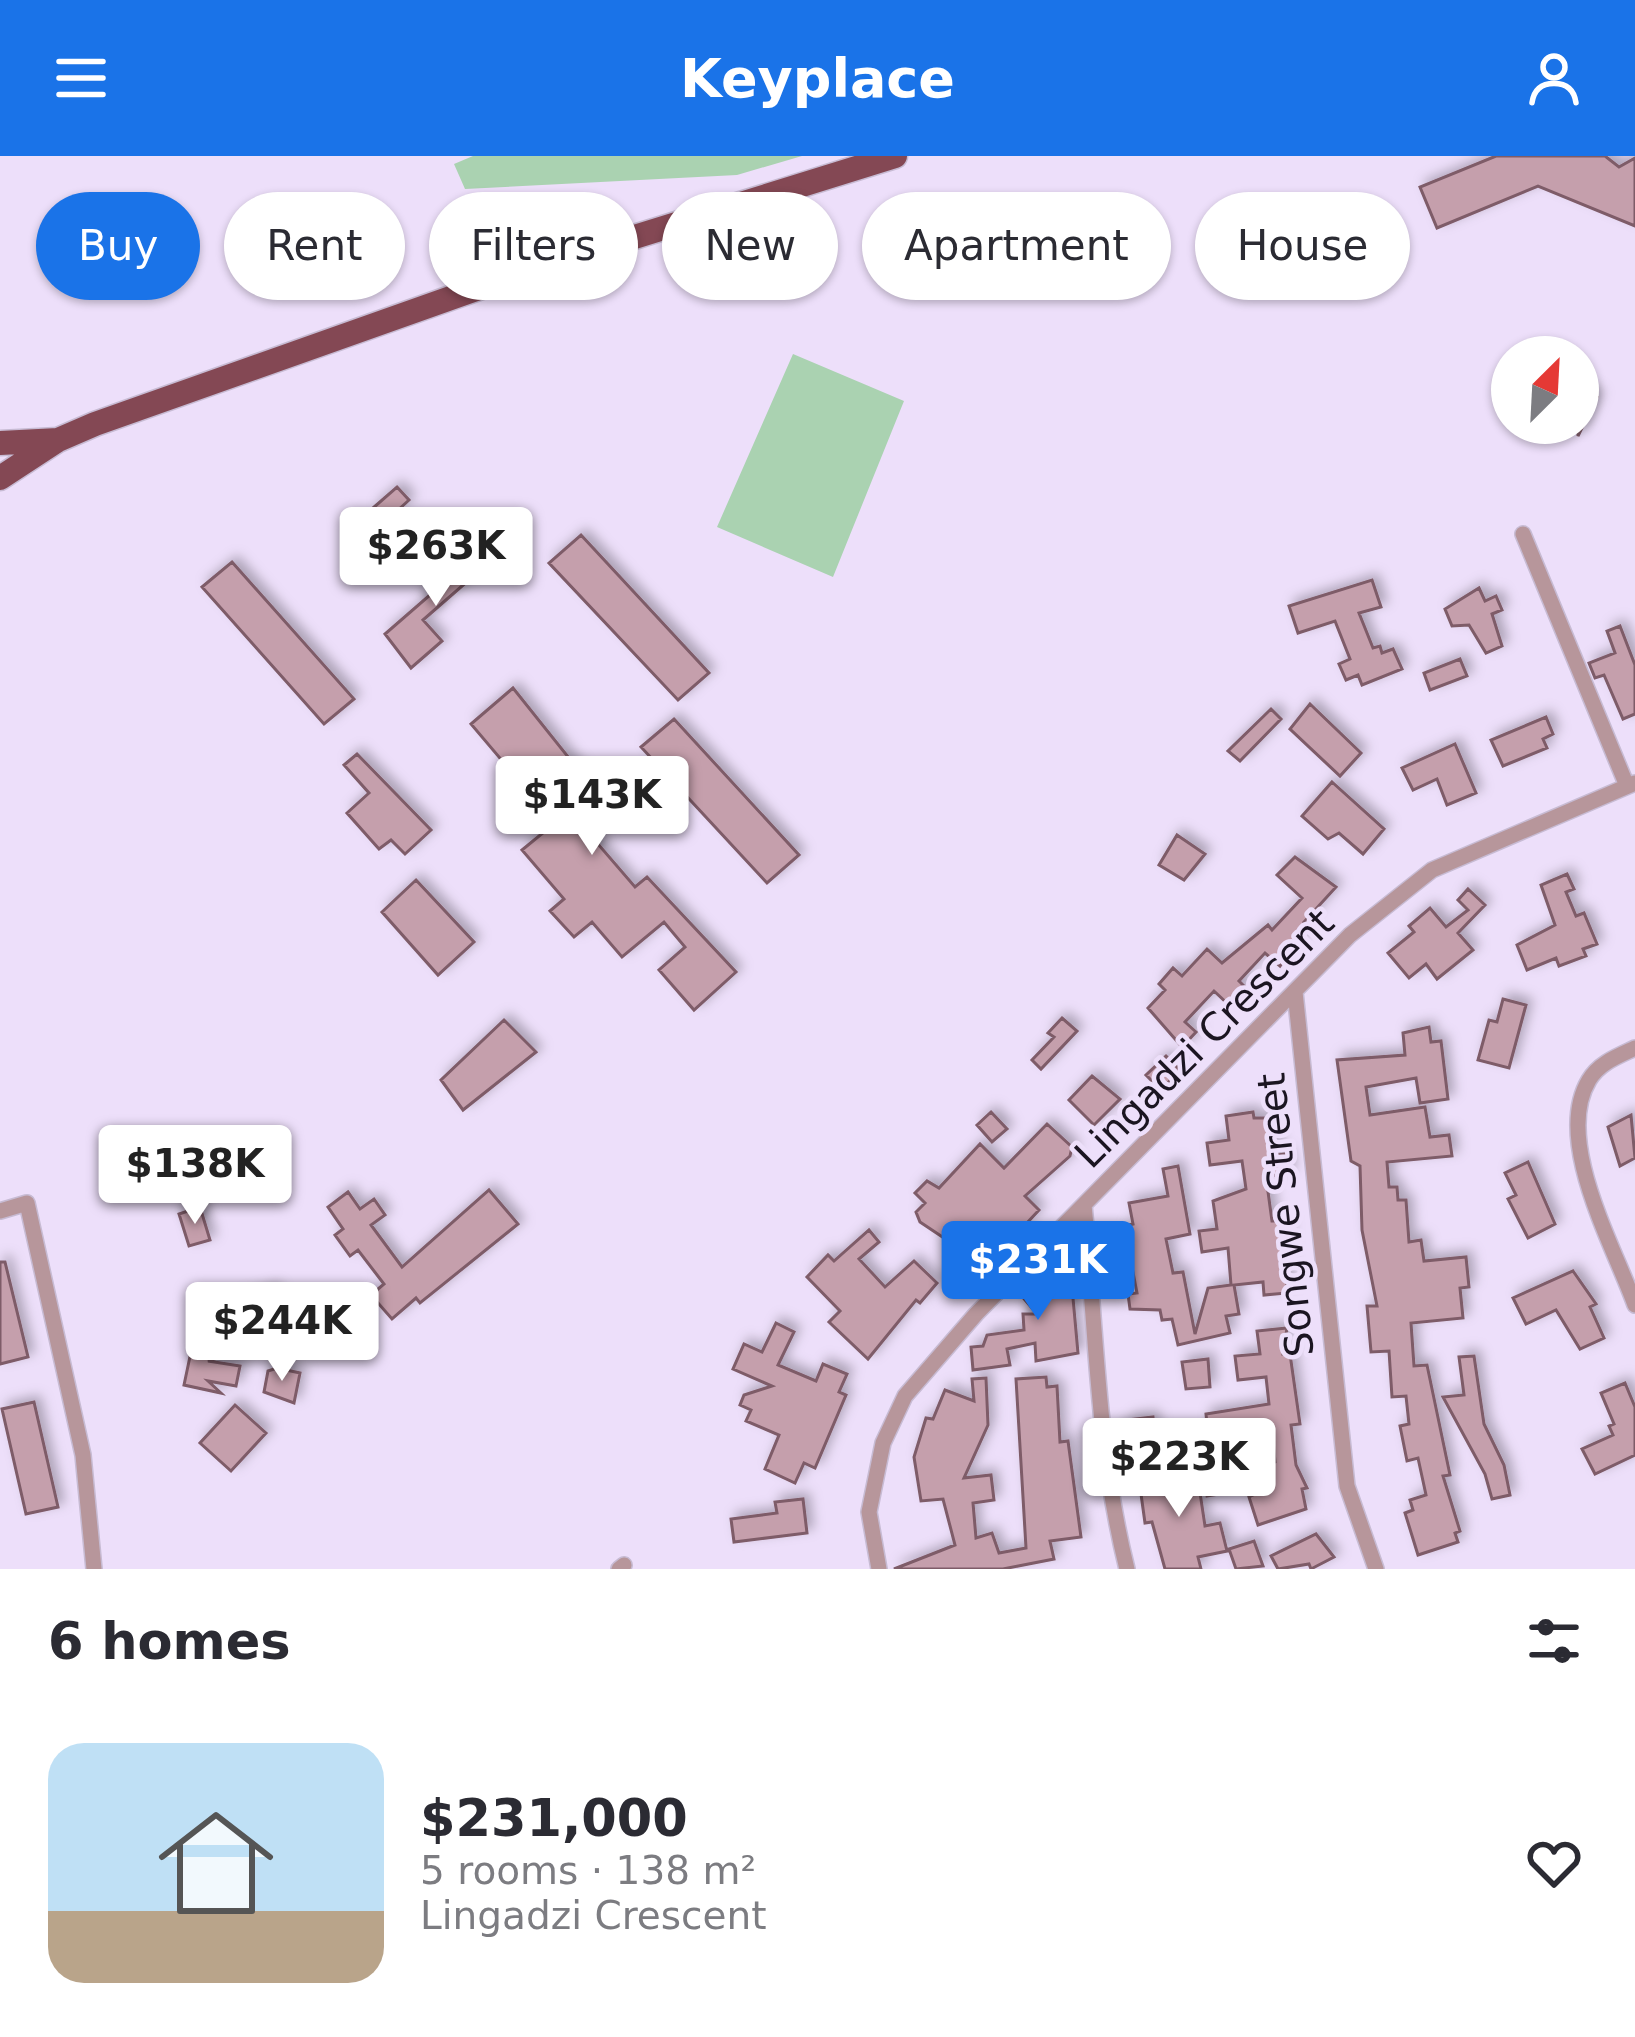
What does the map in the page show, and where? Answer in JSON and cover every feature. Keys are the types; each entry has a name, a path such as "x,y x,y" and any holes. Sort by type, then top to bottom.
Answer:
{"highway":[{"path":"0,478 58,440 538,267 895,156"},
{"path":"0,443 58,440"}],"street":[{"path":"1523,534 1631,785"},
{"name":"Lingadzi Crescent","path":"879,1569 869,1512 883,1443 905,1396 976,1314 1350,935 1432,870 1631,785"},
{"name":"Songwe Street","path":"1295,992 1347,1486 1376,1569"},
{"path":"1635,1048 1607,1061 1588,1081 1579,1122 1584,1171 1635,1305"},
{"path":"0,1211 27,1203 83,1455 94,1569"},
{"path":"1084,1205 1102,1425 1114,1525 1127,1569"}],"green space":[{"path":"473,156 802,156 737,175 465,189 454,164"},
{"path":"793,354 904,401 833,577 717,527"}],"building":[{"path":"1496,156 1605,156 1619,167 1635,158 1635,226 1538,186 1437,228 1420,187"},
{"path":"397,487 409,500 385,522 373,508"},
{"path":"499,535 508,546 423,620 442,641 411,668 385,634"},
{"path":"581,535 709,673 678,700 549,563"},
{"path":"232,562 354,699 324,724 202,587"},
{"path":"1372,580 1381,607 1359,613 1373,648 1380,646 1382,653 1393,649 1402,669 1362,685 1358,675 1346,680 1339,664 1350,659 1335,621 1298,633 1289,606"},
{"path":"1479,588 1485,601 1496,596 1502,610 1492,614 1502,646 1486,653 1469,625 1452,626 1445,609"},
{"path":"1620,626 1635,665 1635,714 1623,719 1604,675 1595,678 1589,663 1615,653 1607,631"},
{"path":"1460,659 1467,676 1430,690 1424,673"},
{"path":"513,688 585,778 560,800 635,887 647,877 736,972 694,1010 659,970 685,947 664,922 622,957 592,922 574,937 550,911 564,899 522,850 555,823 471,724"},
{"path":"1310,704 1361,753 1340,776 1290,729"},
{"path":"1271,709 1281,719 1240,761 1228,751"},
{"path":"1546,717 1553,734 1543,739 1547,748 1503,766 1491,740"},
{"path":"674,719 799,855 767,883 641,747"},
{"path":"1455,744 1476,793 1447,805 1437,779 1413,790 1402,768"},
{"path":"357,754 431,830 405,854 391,840 379,849 347,813 369,793 344,765"},
{"path":"1332,782 1384,829 1363,854 1339,833 1328,839 1302,816"},
{"path":"1177,835 1205,854 1184,880 1159,865"},
{"path":"1295,857 1336,887 1304,922 1309,926 1280,966 1265,953 1239,981 1245,987 1229,1005 1214,991 1185,1022 1196,1032 1182,1047 1148,1008 1165,990 1159,984 1173,968 1182,976 1207,949 1222,963 1268,925 1272,930 1302,898 1277,875"},
{"path":"1567,874 1574,889 1566,892 1576,916 1584,913 1597,944 1583,949 1586,956 1559,966 1556,958 1527,970 1517,945 1555,925 1541,885"},
{"path":"416,880 474,942 438,975 382,912"},
{"path":"1468,889 1485,905 1458,933 1473,950 1437,979 1426,964 1409,978 1388,953 1414,932 1409,926 1430,908 1446,927 1468,910 1458,900"},
{"path":"1503,999 1526,1005 1509,1068 1478,1060 1489,1020 1497,1022"},
{"path":"1062,1018 1077,1031 1041,1069 1032,1060 1054,1037 1048,1033"},
{"path":"504,1020 536,1052 463,1110 441,1080"},
{"path":"1429,1027 1431,1042 1441,1041 1448,1099 1420,1103 1416,1078 1366,1087 1370,1115 1425,1107 1430,1137 1449,1135 1452,1156 1387,1162 1389,1187 1397,1187 1398,1200 1406,1200 1409,1242 1421,1240 1424,1261 1466,1257 1469,1287 1460,1288 1463,1318 1411,1323 1414,1366 1427,1365 1450,1475 1443,1476 1460,1531 1455,1533 1458,1542 1418,1555 1405,1513 1413,1510 1410,1500 1426,1495 1418,1458 1407,1461 1400,1426 1409,1424 1406,1396 1392,1397 1389,1351 1371,1352 1367,1306 1377,1306 1362,1230 1360,1166 1351,1161 1337,1060 1405,1055 1403,1033"},
{"path":"1166,1056 1180,1070 1161,1090 1146,1075"},
{"path":"1092,1076 1120,1099 1094,1125 1069,1100"},
{"path":"991,1112 1007,1129 992,1142 977,1125"},
{"path":"1253,1112 1254,1118 1271,1118 1277,1155 1286,1154 1289,1173 1266,1177 1272,1221 1285,1221 1287,1293 1264,1295 1263,1282 1234,1285 1239,1314 1226,1316 1230,1333 1178,1345 1172,1319 1162,1320 1160,1310 1130,1309 1128,1294 1137,1293 1124,1226 1133,1224 1129,1203 1168,1196 1163,1169 1178,1166 1190,1234 1166,1239 1173,1273 1183,1272 1195,1334 1208,1288 1231,1285 1228,1248 1202,1252 1199,1231 1217,1229 1213,1201 1246,1189 1242,1161 1210,1165 1207,1143 1229,1140 1226,1116"},
{"path":"1631,1115 1635,1158 1620,1166 1608,1127"},
{"path":"1047,1124 1072,1147 1070,1156 1025,1196 1039,1210 984,1269 971,1262 975,1258 957,1240 953,1244 920,1222 916,1212 925,1203 915,1193 927,1181 939,1188 980,1144 1004,1168"},
{"path":"1528,1162 1555,1224 1528,1238 1508,1199 1516,1195 1505,1173"},
{"path":"489,1190 518,1224 420,1303 416,1298 392,1319 371,1295 384,1284 358,1250 350,1256 335,1235 343,1229 328,1207 348,1192 360,1209 374,1199 385,1215 371,1225 402,1267"},
{"path":"200,1207 210,1240 189,1246 179,1214"},
{"path":"869,1230 879,1242 859,1259 885,1287 914,1261 937,1283 920,1303 916,1300 868,1359 829,1322 840,1311 807,1277 828,1255 834,1261"},
{"path":"0,1262 5,1262 28,1357 0,1364"},
{"path":"1070,1265 1078,1353 1036,1361 1035,1343 1007,1349 1010,1365 973,1370 971,1347 983,1346 987,1335 1024,1330 1023,1314 1037,1314 1019,1293 1048,1267"},
{"path":"1573,1271 1596,1304 1590,1307 1604,1338 1580,1349 1556,1310 1526,1324 1513,1298"},
{"path":"274,1289 288,1337 250,1348 235,1301"},
{"path":"776,1323 794,1332 778,1365 816,1381 823,1364 847,1374 839,1392 846,1395 815,1468 804,1463 795,1483 765,1469 779,1435 746,1421 751,1410 740,1405 744,1395 772,1386 733,1369 744,1344 762,1352"},
{"path":"1287,1328 1283,1354 1290,1354 1300,1424 1291,1425 1296,1465 1307,1488 1302,1489 1306,1509 1258,1525 1249,1497 1268,1488 1260,1467 1275,1462 1272,1429 1208,1436 1206,1414 1269,1404 1266,1377 1238,1380 1235,1356 1260,1354 1257,1331"},
{"path":"192,1347 229,1355 208,1361 240,1366 236,1386 208,1381 221,1393 184,1385"},
{"path":"1474,1356 1484,1424 1504,1465 1510,1495 1492,1499 1485,1474 1443,1397 1464,1395 1459,1357"},
{"path":"1208,1359 1210,1387 1186,1389 1182,1362"},
{"path":"268,1371 300,1373 294,1403 264,1392"},
{"path":"1046,1377 1047,1387 1057,1386 1060,1442 1068,1441 1081,1537 1050,1541 1054,1559 1003,1569 894,1569 955,1545 943,1499 921,1501 914,1457 926,1418 933,1419 945,1390 974,1401 972,1379 986,1378 988,1425 964,1478 991,1475 994,1500 973,1503 976,1538 992,1533 999,1553 1026,1548 1016,1379"},
{"path":"1625,1383 1635,1407 1635,1455 1595,1474 1582,1449 1613,1435 1609,1426 1614,1424 1601,1393"},
{"path":"34,1402 58,1507 26,1514 2,1409"},
{"path":"235,1405 266,1433 231,1471 200,1443"},
{"path":"1153,1417 1157,1460 1129,1462 1128,1451 1120,1452 1118,1427 1126,1426 1128,1420"},
{"path":"1218,1457 1225,1493 1207,1496 1203,1459"},
{"path":"1175,1462 1179,1489 1199,1486 1205,1526 1220,1523 1227,1551 1198,1557 1201,1569 1165,1569 1152,1522 1145,1523 1141,1494 1150,1493 1146,1466"},
{"path":"803,1499 807,1533 734,1542 731,1519 777,1513 775,1502"},
{"path":"1316,1534 1334,1557 1311,1569 1309,1564 1278,1569 1271,1556"},
{"path":"1254,1541 1263,1566 1236,1569 1229,1549"}]}
